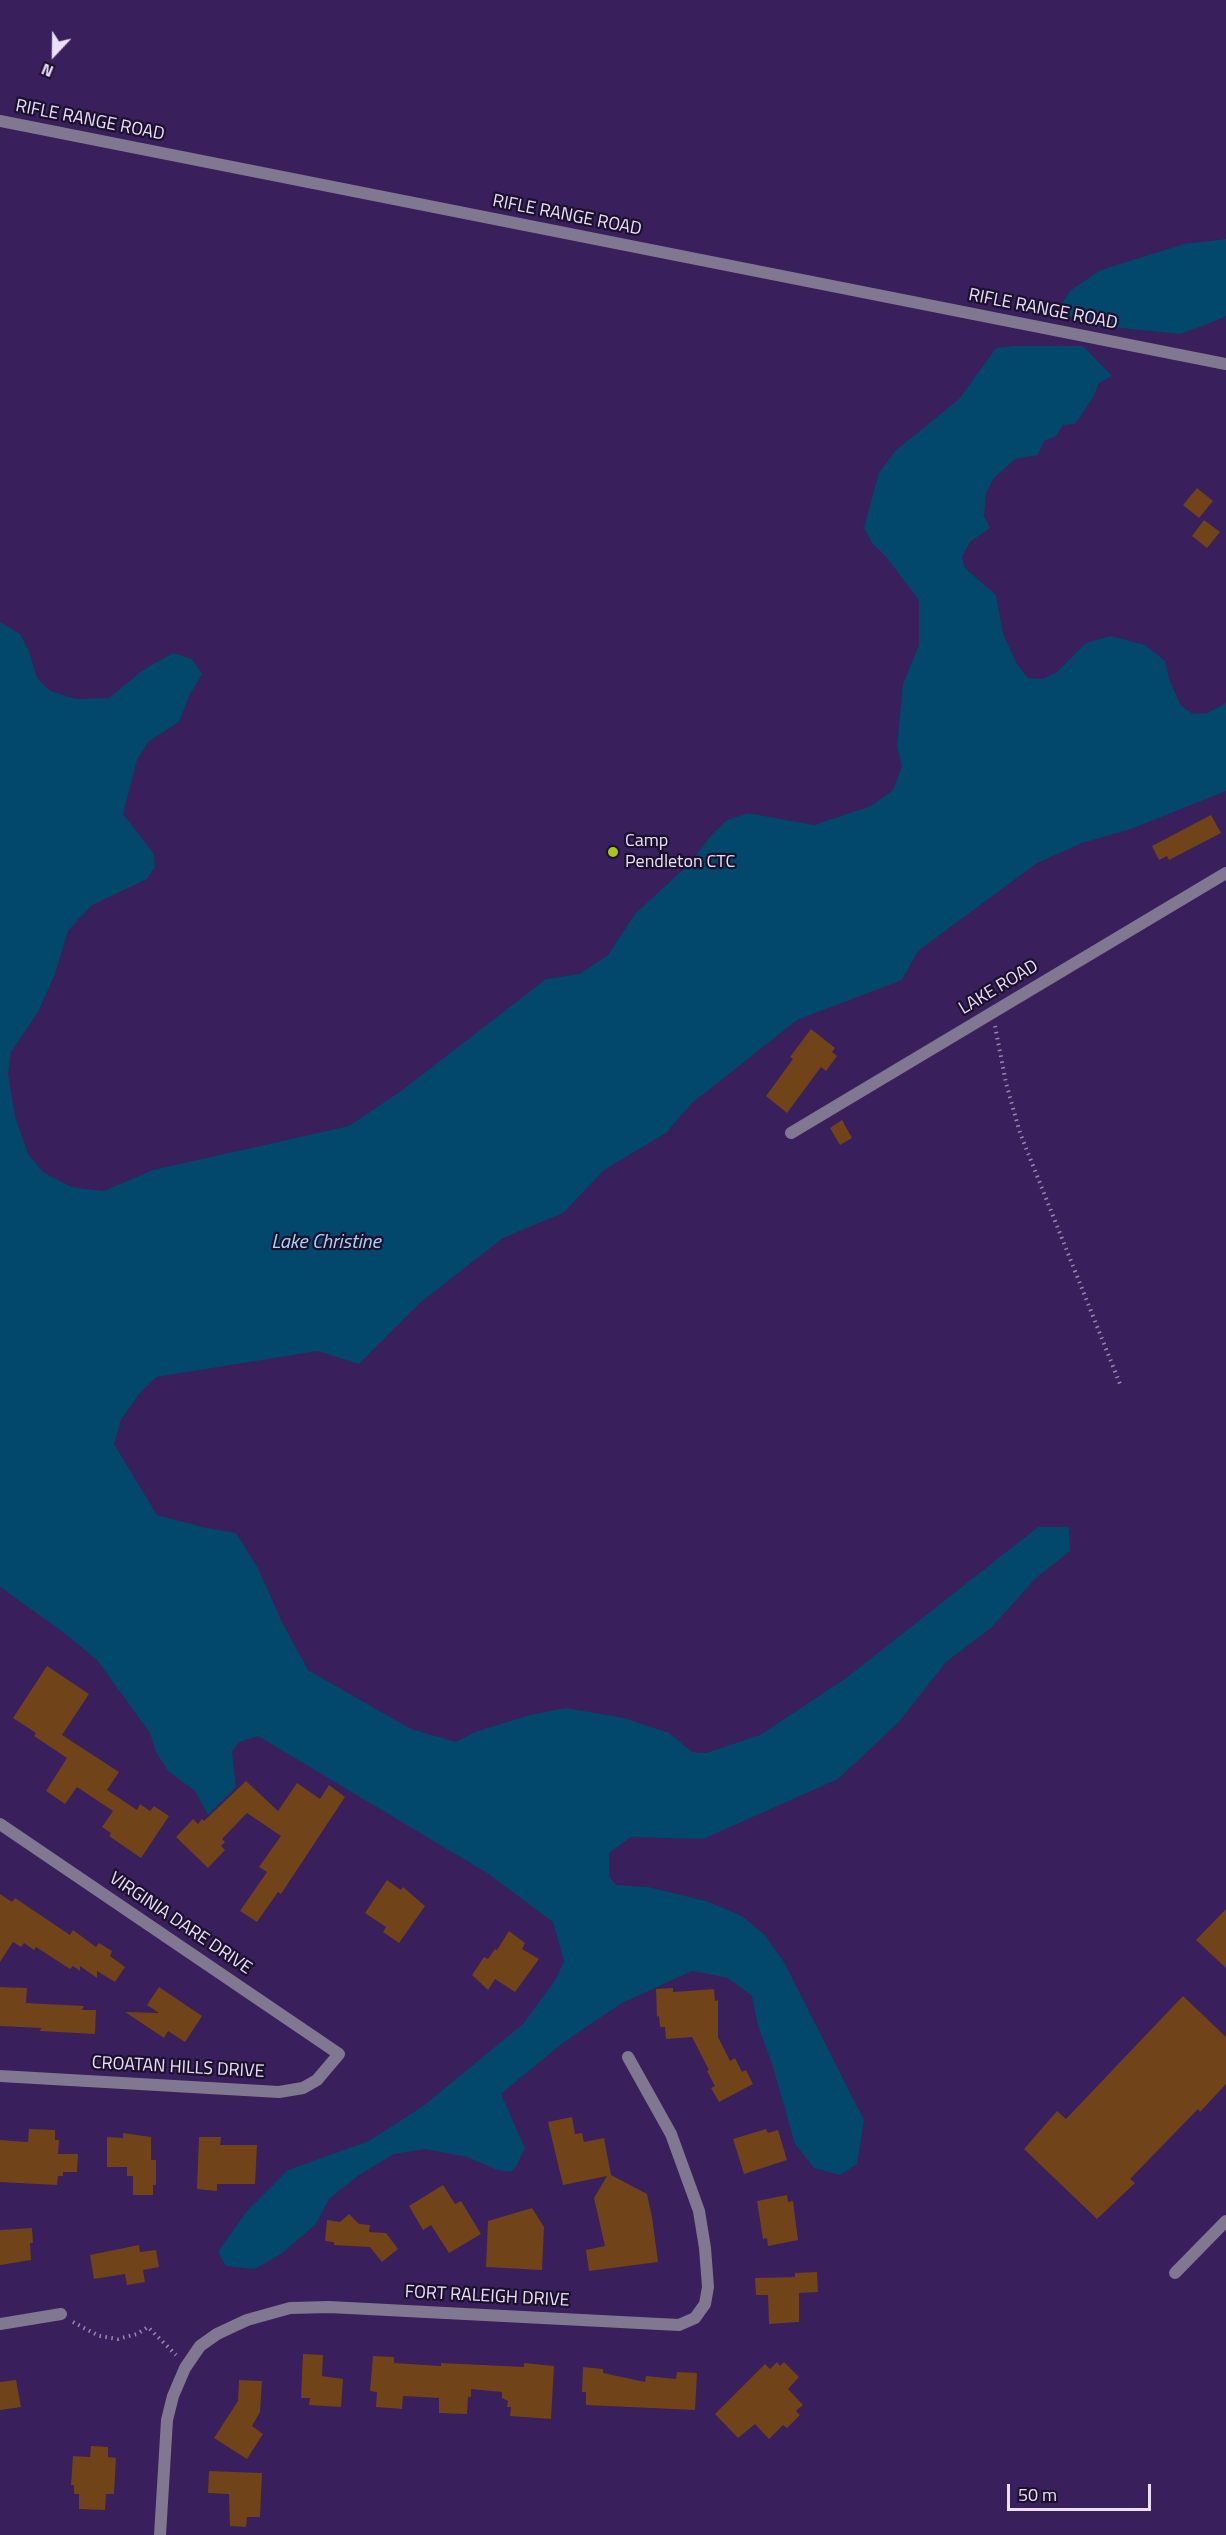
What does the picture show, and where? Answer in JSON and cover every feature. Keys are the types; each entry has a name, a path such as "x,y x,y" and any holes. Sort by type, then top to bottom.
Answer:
{"street":[{"name":"RIFLE RANGE ROAD","path":"0,121 1226,364"},
{"name":"LAKE ROAD","path":"791,1133 1226,873"},
{"name":"VIRGINIA DARE DRIVE","path":"0,1824 339,2054"},
{"name":"CROATAN HILLS DRIVE","path":"0,2076 279,2092 303,2088 317,2080 339,2054"},
{"name":"FORT RALEIGH DRIVE","path":"160,2535 167,2420 173,2396 185,2368 200,2346 218,2334 248,2320 290,2308 329,2307 679,2325 695,2318 705,2304 708,2287 699,2211 671,2134 628,2057"},
{"path":"1174,2273 1226,2221"},
{"path":"0,2324 61,2314"}],"path":[{"path":"991,1013 999,1040 1006,1083 1020,1133 1120,1384"},
{"path":"61,2314 99,2336 118,2339 136,2334 148,2327 171,2349 185,2368"}],"water":[{"path":"1226,239 1226,316 1208,324 1180,334 1102,326 1056,312 1071,290 1101,270 1184,244"},
{"name":"Lake Christine","path":"1083,346 1112,376 1098,384 1094,396 1075,424 1063,425 1056,436 1044,441 1038,455 1015,459 994,478 986,493 984,516 990,528 970,542 962,557 965,568 996,595 1003,634 1017,664 1028,678 1043,679 1057,672 1086,643 1111,636 1145,645 1165,661 1169,679 1181,706 1193,714 1207,713 1226,703 1226,791 1131,829 1082,843 1037,863 918,951 902,980 797,1020 691,1104 666,1133 604,1170 563,1213 503,1238 421,1302 359,1364 318,1351 156,1377 139,1394 121,1420 114,1444 157,1515 236,1533 258,1568 282,1622 308,1670 411,1729 456,1742 475,1732 530,1715 566,1708 624,1718 669,1733 692,1752 706,1753 760,1735 846,1678 1038,1527 1069,1527 1070,1551 1036,1578 991,1628 946,1662 898,1723 838,1779 703,1839 631,1837 609,1853 609,1876 616,1885 648,1887 706,1901 742,1916 764,1934 784,1962 864,2120 857,2164 840,2175 814,2168 795,2144 772,2064 758,2026 752,1996 728,1978 692,1971 622,2003 564,2042 501,2094 525,2148 511,2172 497,2170 467,2157 425,2149 394,2154 359,2175 329,2199 316,2224 281,2254 255,2269 226,2266 218,2252 246,2212 288,2170 369,2141 423,2106 523,2024 556,1979 564,1961 553,1922 487,1873 258,1736 239,1742 232,1752 236,1787 208,1815 195,1791 168,1771 156,1752 150,1733 97,1660 63,1632 0,1587 0,622 20,634 29,651 37,678 50,691 76,699 109,698 143,670 173,653 192,659 202,674 189,696 179,722 148,742 137,760 123,814 154,854 155,867 147,879 92,905 68,931 55,974 38,1012 11,1052 8,1074 15,1116 28,1154 43,1172 71,1187 104,1191 153,1170 349,1126 401,1091 546,979 580,974 608,955 635,914 690,863 709,838 727,820 748,813 814,825 871,806 893,790 902,766 897,746 903,684 919,645 919,600 886,557 872,543 864,528 873,494 879,473 895,451 959,399 996,348"}],"building":[{"path":"1197,488 1213,501 1199,518 1183,505"},
{"path":"1204,520 1220,532 1207,548 1192,536"},
{"path":"1211,815 1221,833 1169,860 1167,856 1159,860 1152,846"},
{"path":"811,1029 835,1048 832,1052 837,1056 826,1071 821,1067 787,1113 766,1096 793,1059 790,1057"},
{"path":"842,1120 852,1138 840,1145 830,1128"},
{"path":"47,1666 89,1694 62,1735 119,1772 107,1790 137,1810 140,1804 150,1811 154,1806 169,1816 141,1858 109,1836 111,1833 102,1827 113,1811 77,1787 65,1804 46,1791 67,1758 34,1736 36,1733 13,1718"},
{"path":"246,1781 278,1811 297,1783 320,1799 329,1785 345,1797 281,1894 278,1892 257,1922 240,1911 267,1872 259,1867 281,1836 247,1813 222,1839 225,1842 221,1846 225,1850 208,1868 176,1837 193,1819 198,1824 202,1819 204,1821"},
{"path":"387,1880 401,1890 403,1887 425,1906 399,1943 383,1932 386,1927 365,1913"},
{"path":"0,1894 12,1902 15,1898 70,1935 73,1930 96,1947 99,1943 112,1951 110,1956 125,1967 115,1982 97,1971 97,1978 80,1966 80,1971 73,1966 70,1969 36,1947 34,1950 24,1943 21,1947 13,1942 0,1962"},
{"path":"1226,1909 1226,1968 1196,1940"},
{"path":"509,1931 525,1943 522,1949 539,1959 515,1992 495,1979 488,1990 472,1975 484,1957 488,1959 495,1949 497,1950"},
{"path":"0,1987 27,1988 26,2003 84,2006 82,2010 96,2010 95,2034 0,2026"},
{"path":"159,1987 202,2016 185,2042 168,2031 164,2038 125,2012 159,2013 147,2005"},
{"path":"673,1988 673,1992 714,1989 715,2001 718,2000 718,2037 730,2061 735,2058 742,2072 746,2070 753,2084 719,2102 711,2088 715,2086 707,2071 709,2070 692,2037 666,2039 665,2027 660,2027 659,2016 657,2017 656,1989"},
{"path":"1183,1996 1226,2037 1226,2084 1200,2112 1198,2109 1130,2179 1135,2183 1097,2219 1024,2149 1057,2111 1066,2119"},
{"path":"572,2117 575,2134 582,2133 584,2142 604,2138 611,2175 647,2194 658,2262 589,2271 586,2250 605,2246 594,2198 607,2176 563,2185 548,2122"},
{"path":"29,2129 55,2130 55,2140 59,2140 58,2154 78,2154 77,2172 63,2172 63,2176 58,2176 57,2185 0,2182 0,2140 28,2142"},
{"path":"766,2129 768,2133 778,2130 787,2160 744,2174 733,2139"},
{"path":"123,2133 151,2137 151,2160 156,2160 156,2185 153,2185 153,2195 133,2195 133,2176 127,2176 127,2167 107,2167 107,2137 123,2138"},
{"path":"199,2137 221,2137 220,2145 257,2145 255,2184 217,2184 217,2191 197,2189"},
{"path":"443,2185 455,2204 461,2201 481,2234 449,2253 431,2225 423,2230 409,2206"},
{"path":"787,2195 788,2202 793,2201 798,2240 768,2246 767,2238 763,2239 757,2201"},
{"path":"532,2208 544,2227 542,2270 486,2267 488,2221"},
{"path":"349,2214 359,2224 370,2225 369,2232 386,2233 398,2249 382,2262 370,2247 334,2245 334,2242 325,2241 327,2220 340,2222"},
{"path":"32,2228 31,2260 0,2265 0,2230"},
{"path":"139,2245 140,2252 156,2250 159,2267 143,2270 145,2282 127,2285 125,2274 94,2279 90,2255"},
{"path":"817,2272 818,2292 799,2293 799,2322 769,2324 768,2295 756,2295 755,2278 795,2277 795,2273"},
{"path":"303,2354 323,2355 322,2376 343,2379 341,2407 309,2405 310,2398 301,2398"},
{"path":"373,2356 394,2357 394,2363 441,2366 441,2363 524,2367 524,2363 554,2366 551,2419 510,2416 511,2407 507,2407 508,2401 502,2398 502,2392 471,2389 467,2414 439,2413 439,2398 403,2396 402,2409 376,2407 377,2392 370,2391"},
{"path":"777,2362 780,2366 784,2362 799,2377 788,2389 803,2405 796,2411 800,2415 787,2428 783,2425 769,2439 755,2424 738,2438 715,2414 765,2364 770,2369"},
{"path":"583,2367 603,2369 603,2373 645,2382 646,2376 676,2379 677,2372 697,2373 695,2410 586,2405 586,2392 582,2392"},
{"path":"16,2380 21,2407 0,2410 0,2382"},
{"path":"239,2380 262,2381 260,2412 252,2426 263,2434 247,2459 214,2438 238,2401"},
{"path":"91,2446 108,2447 108,2457 116,2458 114,2494 106,2494 105,2510 79,2509 79,2494 74,2494 74,2485 71,2485 73,2456 90,2457"},
{"path":"209,2471 262,2473 260,2517 247,2517 246,2527 230,2526 229,2494 208,2493"}],"place":[{"name":"Camp Pendleton CTC","path":"613,852"}]}
